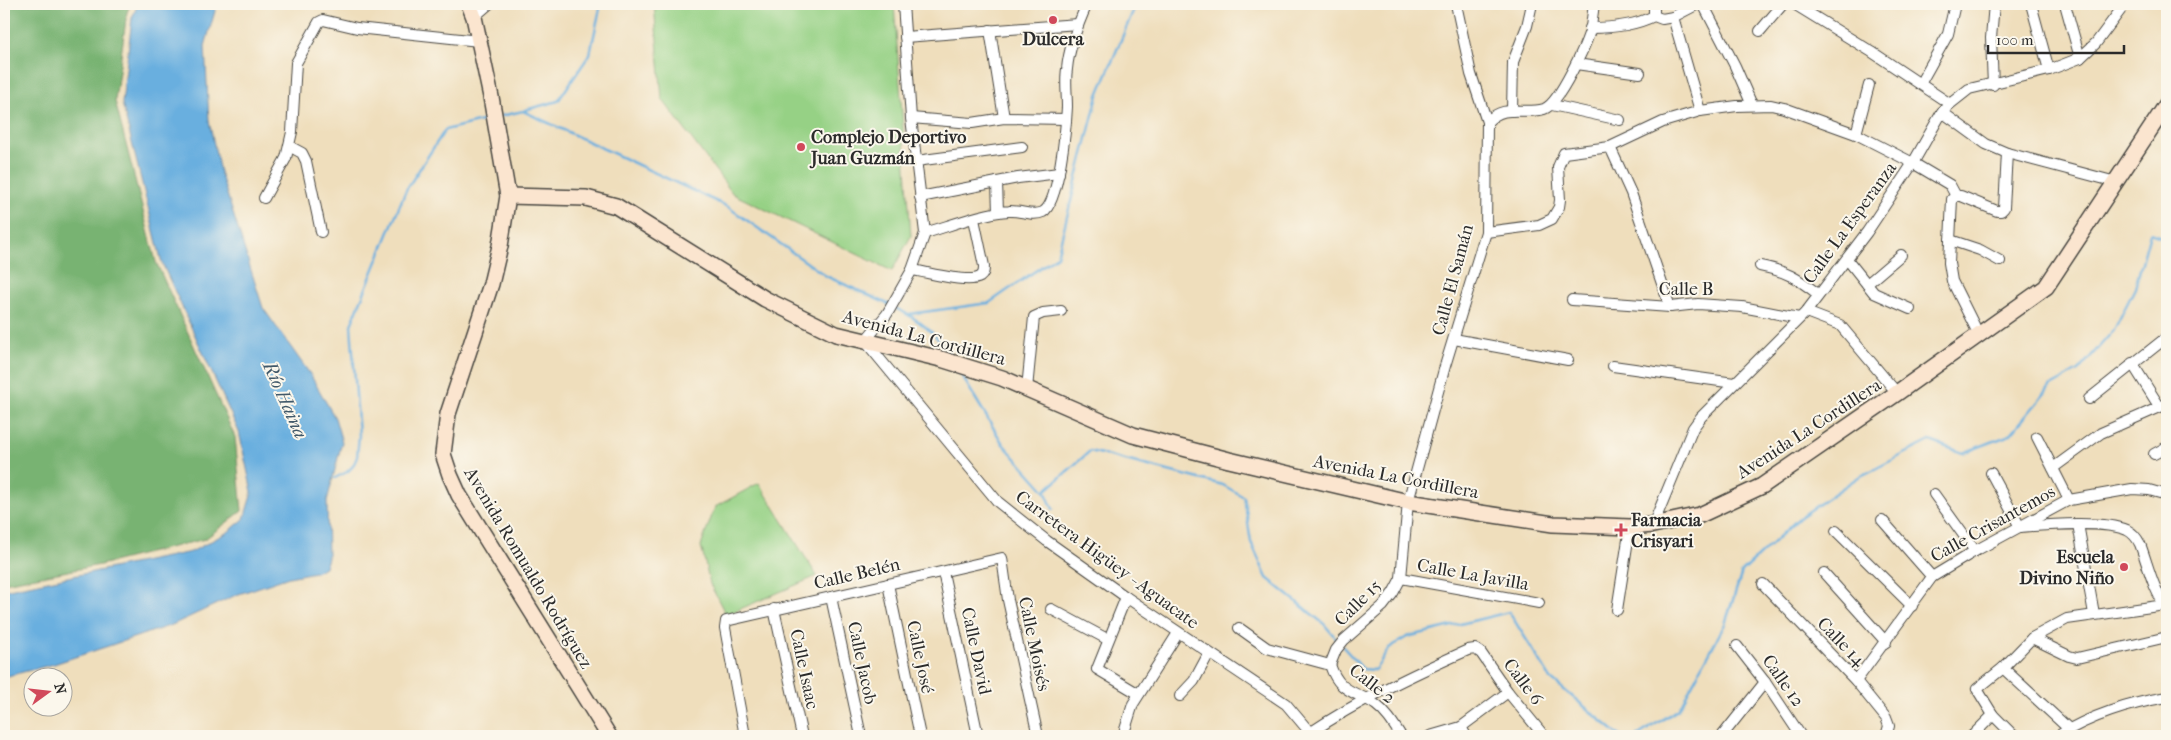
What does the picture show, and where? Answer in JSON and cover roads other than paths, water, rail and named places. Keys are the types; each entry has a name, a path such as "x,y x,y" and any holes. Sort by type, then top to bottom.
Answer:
{"main road":[{"name":"Avenida Romualdo Rodríguez","path":"472,10 491,97 496,136 508,196 500,246 491,284 448,414 442,454 459,495 609,736"},
{"name":"Avenida La Cordillera","path":"508,196 586,198 616,206 765,300 836,334 942,358 1002,378 1133,435 1229,460 1408,502 1552,524 1630,527 1653,525 1700,515 1762,486 2046,287 2167,104"}],"street":[{"path":"472,10 489,4"},
{"path":"864,341 893,304 912,270 925,233 911,118 903,4"},
{"path":"925,233 998,212 1008,211 1037,214 1043,212 1052,202 1059,173 1066,120 1067,68 1078,24 1087,4"},
{"name":"Calle El Samán","path":"1408,502 1445,366 1486,232 1487,122 1471,74 1456,4"},
{"path":"1512,111 1513,62 1527,26 1532,4"},
{"path":"1487,122 1495,114 1544,109 1552,105 1576,64 1590,28 1594,4"},
{"path":"1654,4 1654,16"},
{"path":"1590,28 1611,28 1642,22 1654,16 1662,19 1673,17 1698,4"},
{"path":"1703,4 1735,66 1752,105"},
{"path":"1760,31 1783,4"},
{"path":"1794,4 1950,104"},
{"path":"1920,84 1948,34 1955,4"},
{"path":"1993,85 1991,38 1994,4"},
{"path":"2031,4 2049,70"},
{"path":"2064,4 2080,58"},
{"name":"Calle La Esperanza","path":"1653,525 1693,428 1701,417 1802,315 1846,259 1913,163 1942,112 1969,89 1993,85 2049,70 2080,58 2096,43 2125,4"},
{"path":"1673,17 1700,112"},
{"path":"264,198 286,158 289,146 292,132 296,63 319,22 323,20 357,28 479,41"},
{"path":"905,37 1078,24"},
{"path":"990,30 1004,118"},
{"path":"1576,64 1640,73"},
{"path":"1856,134 1869,86"},
{"path":"1552,105 1620,120"},
{"path":"1486,232 1547,223 1552,219 1559,207 1558,167 1564,153 1610,147 1664,122 1700,112 1752,105 1784,108 1856,134 1913,163 1950,185 1956,196 2001,211 2004,208 2007,152"},
{"path":"1942,112 1986,144 2007,152 2116,182"},
{"path":"911,118 972,123 1004,118 1066,120"},
{"path":"289,146 302,153 306,161 321,232"},
{"path":"916,161 1022,147"},
{"path":"1610,147 1631,193 1670,307"},
{"path":"920,197 997,182 1059,173"},
{"path":"997,182 998,212"},
{"path":"1956,196 1952,199 1949,263 1952,281 1979,335"},
{"path":"912,270 961,278 975,279 981,276 984,273 984,266 974,219"},
{"path":"1950,240 1980,250 2000,261"},
{"path":"1867,284 1901,255"},
{"path":"1846,259 1874,293 1910,309"},
{"path":"1760,266 1788,273 1818,294"},
{"name":"Calle B","path":"1572,300 1670,307 1698,304 1742,307 1802,315 1840,325 1897,393"},
{"path":"1027,389 1034,317 1043,313 1061,311"},
{"path":"2088,399 2111,383 2132,363 2167,337"},
{"path":"1454,339 1568,360"},
{"name":"Carretera Higüey - Aguacate","path":"864,341 998,502 1047,542 1178,633 1286,704 1311,735"},
{"path":"2053,468 2101,433 2163,405 2132,363"},
{"path":"1613,366 1734,383"},
{"path":"2037,437 2069,500"},
{"path":"2154,454 2167,447"},
{"path":"1991,473 2020,527 2078,524 2119,528 2134,535 2166,607 2094,614 2067,619 2032,638 2003,668 1977,689 1993,715 2014,736"},
{"name":"Calle Crisantemos","path":"1856,681 1932,577 1975,551 2069,500 2132,489 2149,490 2167,495"},
{"path":"1934,494 1975,551"},
{"name":"Calle 15","path":"1330,664 1336,650 1344,640 1383,606 1394,593 1401,578 1408,502"},
{"path":"1882,520 1932,577"},
{"path":"2078,524 2094,614"},
{"path":"1617,610 1630,527"},
{"path":"1836,531 1912,606"},
{"name":"Calle Belén","path":"745,736 725,628 726,621 1002,558"},
{"name":"Calle Moisés","path":"1002,558 1008,600 1038,736"},
{"name":"Calle David","path":"943,572 978,736"},
{"path":"1824,573 1886,642"},
{"name":"Calle La Javilla","path":"1401,578 1539,603"},
{"name":"Calle José","path":"888,584 920,736"},
{"name":"Calle 14","path":"1763,584 1856,681 1886,718 1888,733"},
{"name":"Calle Jacob","path":"831,597 861,736"},
{"path":"1126,597 1107,639 1097,669 1139,694"},
{"path":"1052,609 1107,639"},
{"name":"Calle Isaac","path":"774,610 802,736"},
{"name":"Calle 2","path":"1240,628 1267,648 1330,664 1347,691 1368,700 1386,714 1401,736"},
{"path":"1123,736 1133,704 1178,633"},
{"path":"2032,638 2077,658 2167,637"},
{"name":"Calle 12","path":"1737,646 1765,682 1801,736"},
{"name":"Calle 6","path":"1368,700 1413,674 1468,650 1475,649 1481,654 1508,692 1544,736"},
{"path":"1180,696 1194,681 1209,653"},
{"path":"2003,668 2069,729"},
{"path":"1722,736 1765,682"},
{"path":"1430,736 1461,727 1508,692"},
{"path":"2058,736 2069,729 2135,702 2167,697"},
{"path":"1311,735 1335,716 1368,700"},
{"path":"1972,736 1993,715"},
{"path":"1461,727 1466,736"}],"water":[{"name":"Río Haina","path":"138,4 217,4 205,46 209,121 220,172 263,308 310,374 335,418 342,442 327,501 328,558 325,567 315,572 289,577 236,595 172,625 54,664 39,668 22,668 22,672 4,677 4,590 191,552 228,532 244,519 252,492 239,432 162,263 122,103 132,18"}],"waterway":[{"path":"525,110 558,101 590,54 601,4"},
{"path":"909,314 989,303 1057,256 1098,95 1136,4"},
{"path":"501,116 523,111 728,207 826,276 890,305"},
{"path":"335,478 347,472 353,466 357,457 359,435 351,325 406,190 445,130 490,119"},
{"path":"1637,736 1679,709 1725,624 1742,572 1799,518 1857,478 1930,441 1963,453 2010,435 2051,386 2078,371 2114,330 2135,288 2150,233 2167,239"},
{"path":"895,308 926,327 950,355"},
{"path":"959,371 1003,444 1045,491 1053,509"},
{"path":"1045,491 1090,451 1223,485 1244,497 1251,542 1267,578 1324,624 1340,643"},
{"path":"1343,647 1363,669 1375,670 1389,648 1407,637 1509,612 1551,679 1620,736"}],"place":[{"name":"Dulcera","path":"1053,20"},
{"name":"Complejo Deportivo Juan Guzmán","path":"801,147"},
{"name":"Farmacia Crisyari","path":"1621,530"},
{"name":"Escuela Divino Niño","path":"2124,567"}]}
